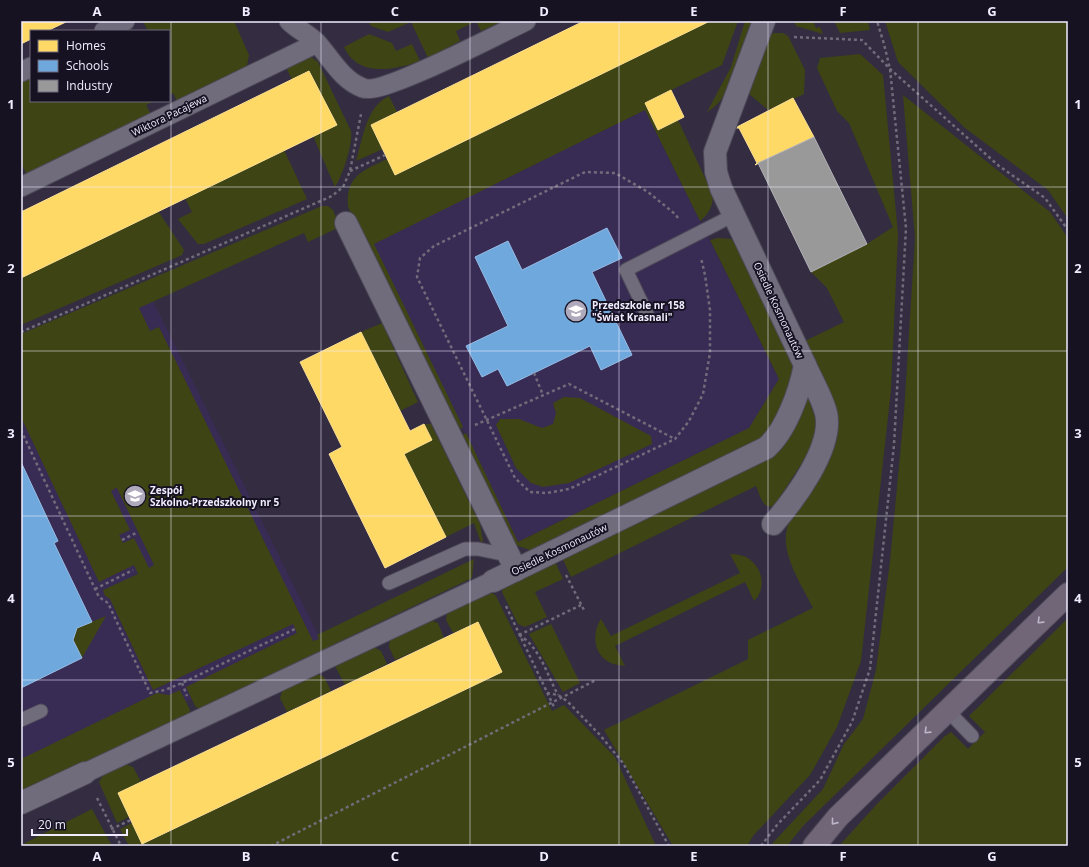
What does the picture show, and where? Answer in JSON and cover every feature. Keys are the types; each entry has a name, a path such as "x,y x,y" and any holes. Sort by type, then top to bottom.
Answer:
{"main road":[{"path":"814,846 838,817 1068,594"}],"street":[{"path":"106,30 125,21"},
{"path":"294,22 317,43 352,83 364,89 383,86 405,78 526,21"},
{"name":"Osiedle Kosmonautów","path":"494,580 512,563 766,448 773,442 781,431 802,382 805,365 721,188 716,172 715,152 764,21"},
{"name":"Wiktora Pacajewa","path":"21,187 317,43"},
{"path":"21,72 30,68"},
{"path":"346,224 512,563"},
{"path":"773,524 788,507 819,457 828,431 826,413 805,365"},
{"path":"21,803 494,580"}],"lane":[{"path":"648,316 626,270 734,215"},
{"path":"389,583 465,549 478,549 512,563"},
{"path":"948,710 972,736"},
{"path":"21,720 40,711"}],"path":[{"path":"761,846 777,825 820,780 852,722 870,669 894,445 906,228 890,68 877,21"},
{"path":"794,37 862,40 890,68 999,166 1045,198 1068,230"},
{"path":"21,332 332,196 343,187 350,171 359,132 364,89"},
{"path":"350,171 385,154"},
{"path":"585,172 615,173 648,192 675,214 692,236 705,275 710,310 710,353 703,394 690,421 675,439 569,490 547,493 530,492 515,478 417,277 420,258 434,246 585,172"},
{"path":"534,373 543,395"},
{"path":"486,419 569,384 675,439"},
{"path":"21,430 95,589 99,597 108,603 150,693 165,690 182,683 295,629"},
{"path":"122,540 138,532"},
{"path":"95,589 133,570"},
{"path":"568,578 585,612"},
{"path":"494,580 555,709"},
{"path":"519,635 581,605"},
{"path":"519,635 528,640 534,647 558,695"},
{"path":"271,846 596,680"},
{"path":"547,693 558,695 562,698 600,735 624,763 669,846"},
{"path":"84,773 111,829 121,846"},
{"path":"111,829 131,820"}],"shaded area":[{"name":"Przedszkole nr 158 \"Świat Krasnali\"","path":"645,110 779,379 749,428 518,542 373,244"},
{"name":"Zespół Szkolno-Przedszkolny nr 5","path":"153,301 320,639 21,779 21,357"}],"green space":[{"path":"234,21 249,55 247,66 177,101 173,93 170,94 170,30 148,30 143,22"},
{"path":"368,21 476,21 456,31 460,41 428,58 411,22 388,32 371,26"},
{"path":"476,21 503,21 481,31"},
{"path":"710,21 738,21 722,65 645,103 658,130 678,120 713,195 710,210 700,221 645,110 374,244 463,427 456,431 348,207 348,196 353,181 364,171 387,159 395,175"},
{"path":"745,21 757,21 738,71 724,96 707,112 731,67"},
{"path":"794,21 813,21 816,28 820,27 823,34 796,26"},
{"path":"834,21 868,21 870,30 840,33"},
{"path":"885,21 1068,21 1068,219 1048,190 965,128 898,62"},
{"path":"774,33 783,33 788,36 805,70 804,94 768,110 748,93 769,36"},
{"path":"369,34 392,43 396,51 412,44 420,61 389,69 378,69 358,64 350,57 344,47"},
{"path":"860,54 883,75 898,234 891,390 861,661 837,727 810,775 753,836 747,846 673,846 604,730 748,659 748,640 813,608 797,577 788,555 786,533 789,522 833,452 837,439 838,428 836,412 805,341 844,322 827,288 811,272 867,244 893,227 849,123 837,111 817,68 820,58"},
{"path":"307,57 311,57 318,62 351,131 347,159 335,187 313,136 336,124 309,72 292,80 286,67"},
{"path":"30,78 30,102 153,102 146,105 151,114 27,175 21,163 21,82"},
{"path":"903,95 1050,212 1068,238 1068,567 803,826 787,846 770,846 823,789 844,744 863,719 876,670 890,561 904,413 915,238"},
{"path":"389,96 397,112 371,125 383,149 356,161 363,133 370,115 381,101"},
{"path":"284,150 307,199 204,244 198,244 178,219 192,212 185,198"},
{"name":"Zespół Szkolno-Przedszkolny nr 5","path":"322,206 328,206 333,210 340,227 308,242 304,233 139,308 150,331 159,327 313,641 319,639 317,635 474,559 472,578 199,709 195,706 186,687 297,633 293,624 153,690 110,599 105,596 103,590 138,574 134,565 99,582 21,417 21,334","holes":["117,488 154,565 149,568 134,538 123,543 119,535 130,530 111,491"]},
{"path":"158,211 184,250 182,255 21,325 21,278"},
{"path":"718,238 731,239 737,245 793,363 792,382 770,432 757,442 530,550 510,543 459,437 466,433 518,542 749,428 779,379 710,240"},
{"path":"382,323 418,402 400,411 361,332"},
{"path":"806,391 817,424 811,449 774,506 770,507 764,504 756,486 571,577 561,555 781,450"},
{"path":"564,397 580,398 651,436 652,444 569,483 543,487 531,483 516,468 496,425 500,419 519,419 542,428 553,424 556,413 553,403"},
{"path":"424,424 431,424 480,524 483,541 481,543 474,523 446,537 404,454 431,440"},
{"path":"730,554 746,557 756,566 762,584 761,590 754,601 745,582 615,646 625,666 611,663 600,654 597,648 595,636 601,619 611,636 740,573"},
{"path":"554,559 563,579 535,592 547,617 525,627 518,624 502,592 503,583"},
{"path":"489,590 496,596 552,711 564,705 615,757 656,846 129,846 120,829 132,823 143,844 502,672 478,622 453,633 446,620 448,609"},
{"path":"106,616 82,658 73,640 77,628"},
{"path":"1068,618 1068,846 839,846 877,804 945,736 951,732 968,749 985,732 969,716"},
{"path":"428,619 438,623 444,638 395,660 389,647 390,637"},
{"path":"551,624 580,683 563,692 529,634"},
{"path":"372,646 381,651 387,664 345,685 334,664"},
{"path":"316,673 324,677 331,691 287,712 280,698 283,689"},
{"path":"180,690 190,710 189,714 21,794 21,759 157,693 169,695"},
{"path":"125,764 133,767 141,782 118,794 129,817 117,823 99,782 104,774"},
{"path":"92,809 112,846 21,846 21,845"}],"building: Homes":[{"path":"21,21 68,21 49,30 30,30 30,40 21,44"},
{"path":"584,21 710,21 395,175 371,125"},
{"path":"309,71 337,125 21,278 21,212"},
{"path":"671,90 684,117 658,130 645,103"},
{"path":"793,98 814,137 755,165 757,163 739,128 735,128"},
{"path":"361,332 410,431 424,424 432,440 404,454 446,537 385,568 329,454 342,447 300,362"},
{"path":"478,622 502,672 142,844 118,793"}],"building: Schools":[{"path":"607,228 622,258 592,272 632,355 601,370 590,346 507,386 498,369 482,377 466,346 508,326 475,257 508,241 522,270"},
{"path":"21,462 58,541 54,543 92,622 77,628 73,640 82,658 21,688"}],"building: Industry":[{"path":"814,137 867,244 811,272 758,163"}],"place":[{"name":"Przedszkole nr 158 \"Świat Krasnali\"","path":"576,311"},
{"name":"Zespół Szkolno-Przedszkolny nr 5","path":"135,496"}]}
